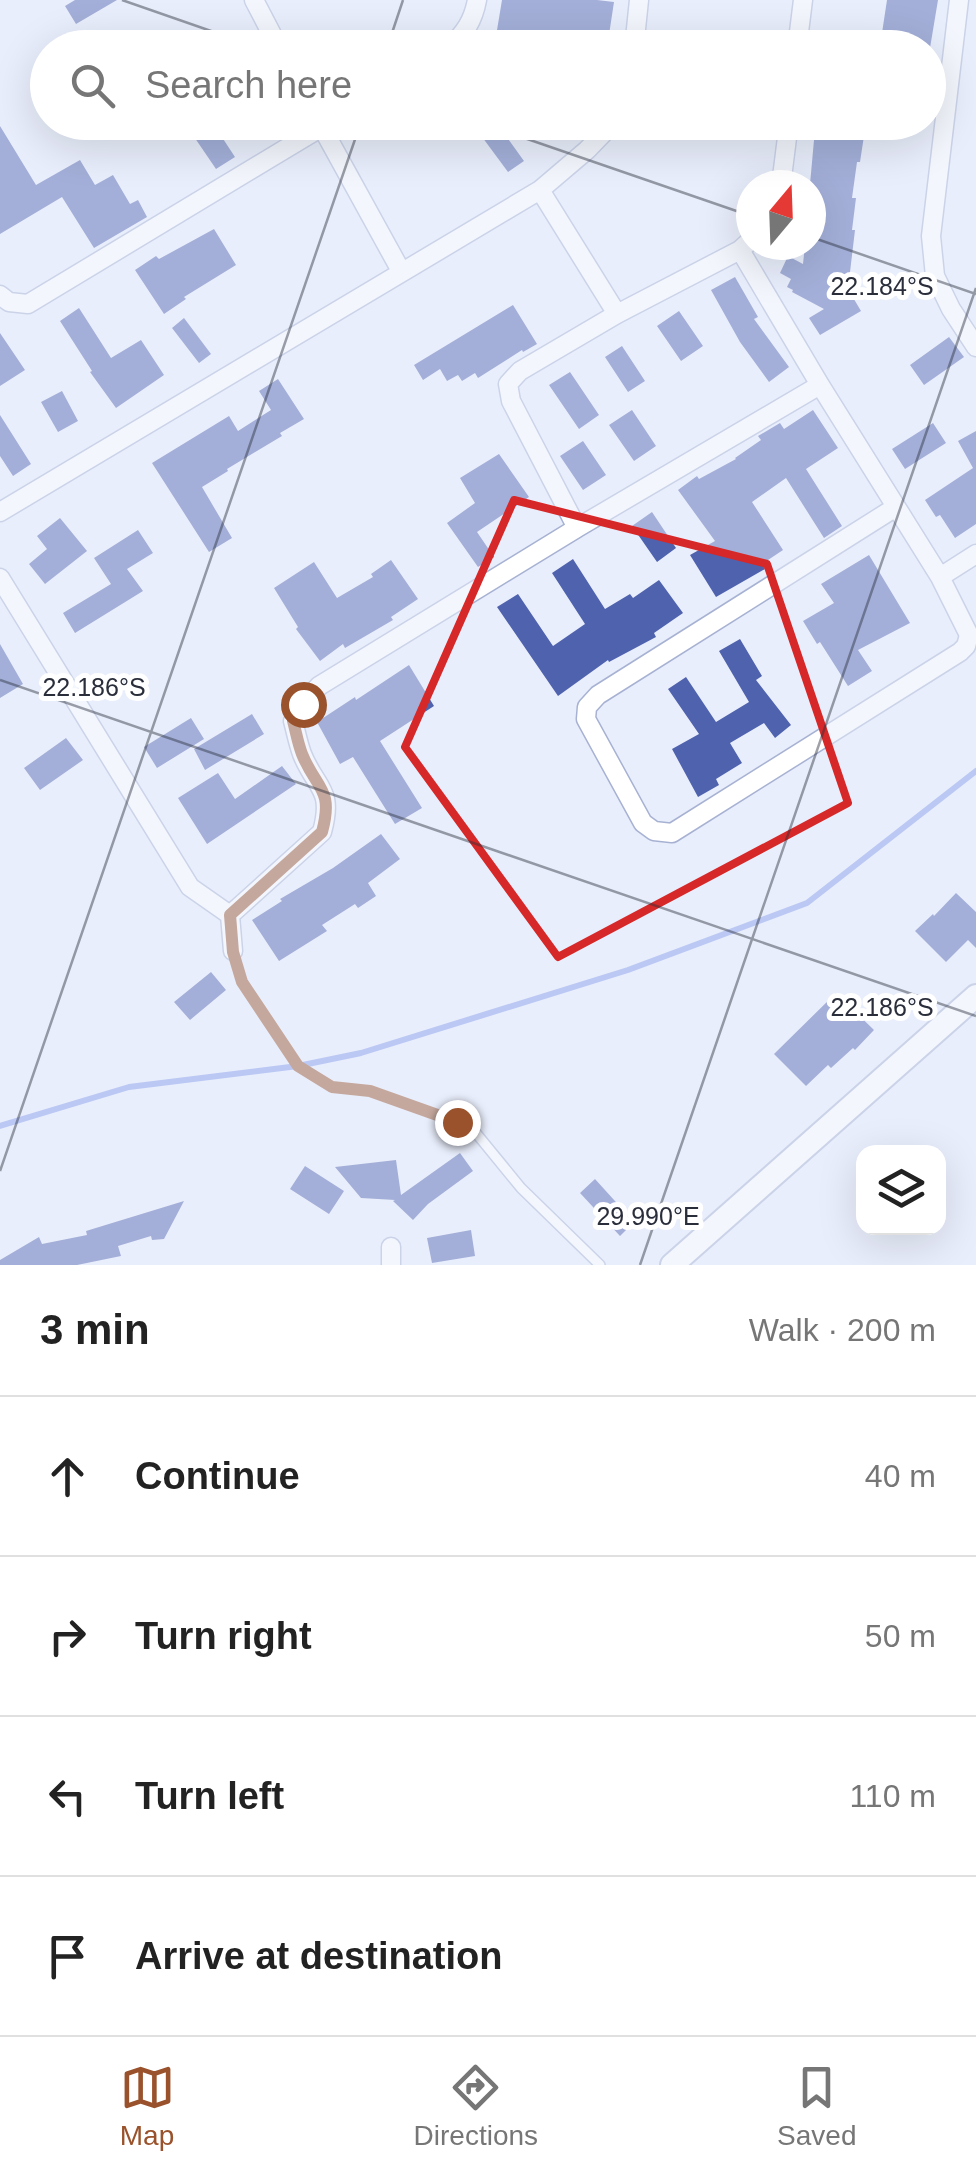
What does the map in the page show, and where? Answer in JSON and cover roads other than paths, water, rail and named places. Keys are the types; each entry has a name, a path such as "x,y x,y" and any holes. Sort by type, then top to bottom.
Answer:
{"street":[{"path":"254,0 270,30"},
{"path":"467,30 477,0"},
{"path":"636,30 640,0"},
{"path":"799,30 803,0"},
{"path":"946,109 958,0"},
{"path":"0,295 9,302 28,304 298,140"},
{"path":"332,140 400,271"},
{"path":"0,512 540,190 597,140"},
{"path":"783,170 787,140"},
{"path":"943,140 932,236 935,276 976,347"},
{"path":"540,190 617,314"},
{"path":"578,528 512,401 508,384 520,371 617,314 736,250"},
{"path":"754,260 820,385 940,577 969,635 960,652 672,833 654,831 643,822 586,719 587,707 598,695 896,507"},
{"path":"230,915 322,832 327,814 325,792 302,756 293,721 320,686 820,385"},
{"path":"940,577 976,554"},
{"path":"0,578 190,887 230,915"},
{"path":"230,915 233,952"},
{"path":"672,1265 976,996"}],"lane":[{"path":"476,1134 521,1188 600,1265"}],"waterway":[{"path":"0,1126 129,1087 298,1066 361,1053 628,970 807,903 976,771"}]}
